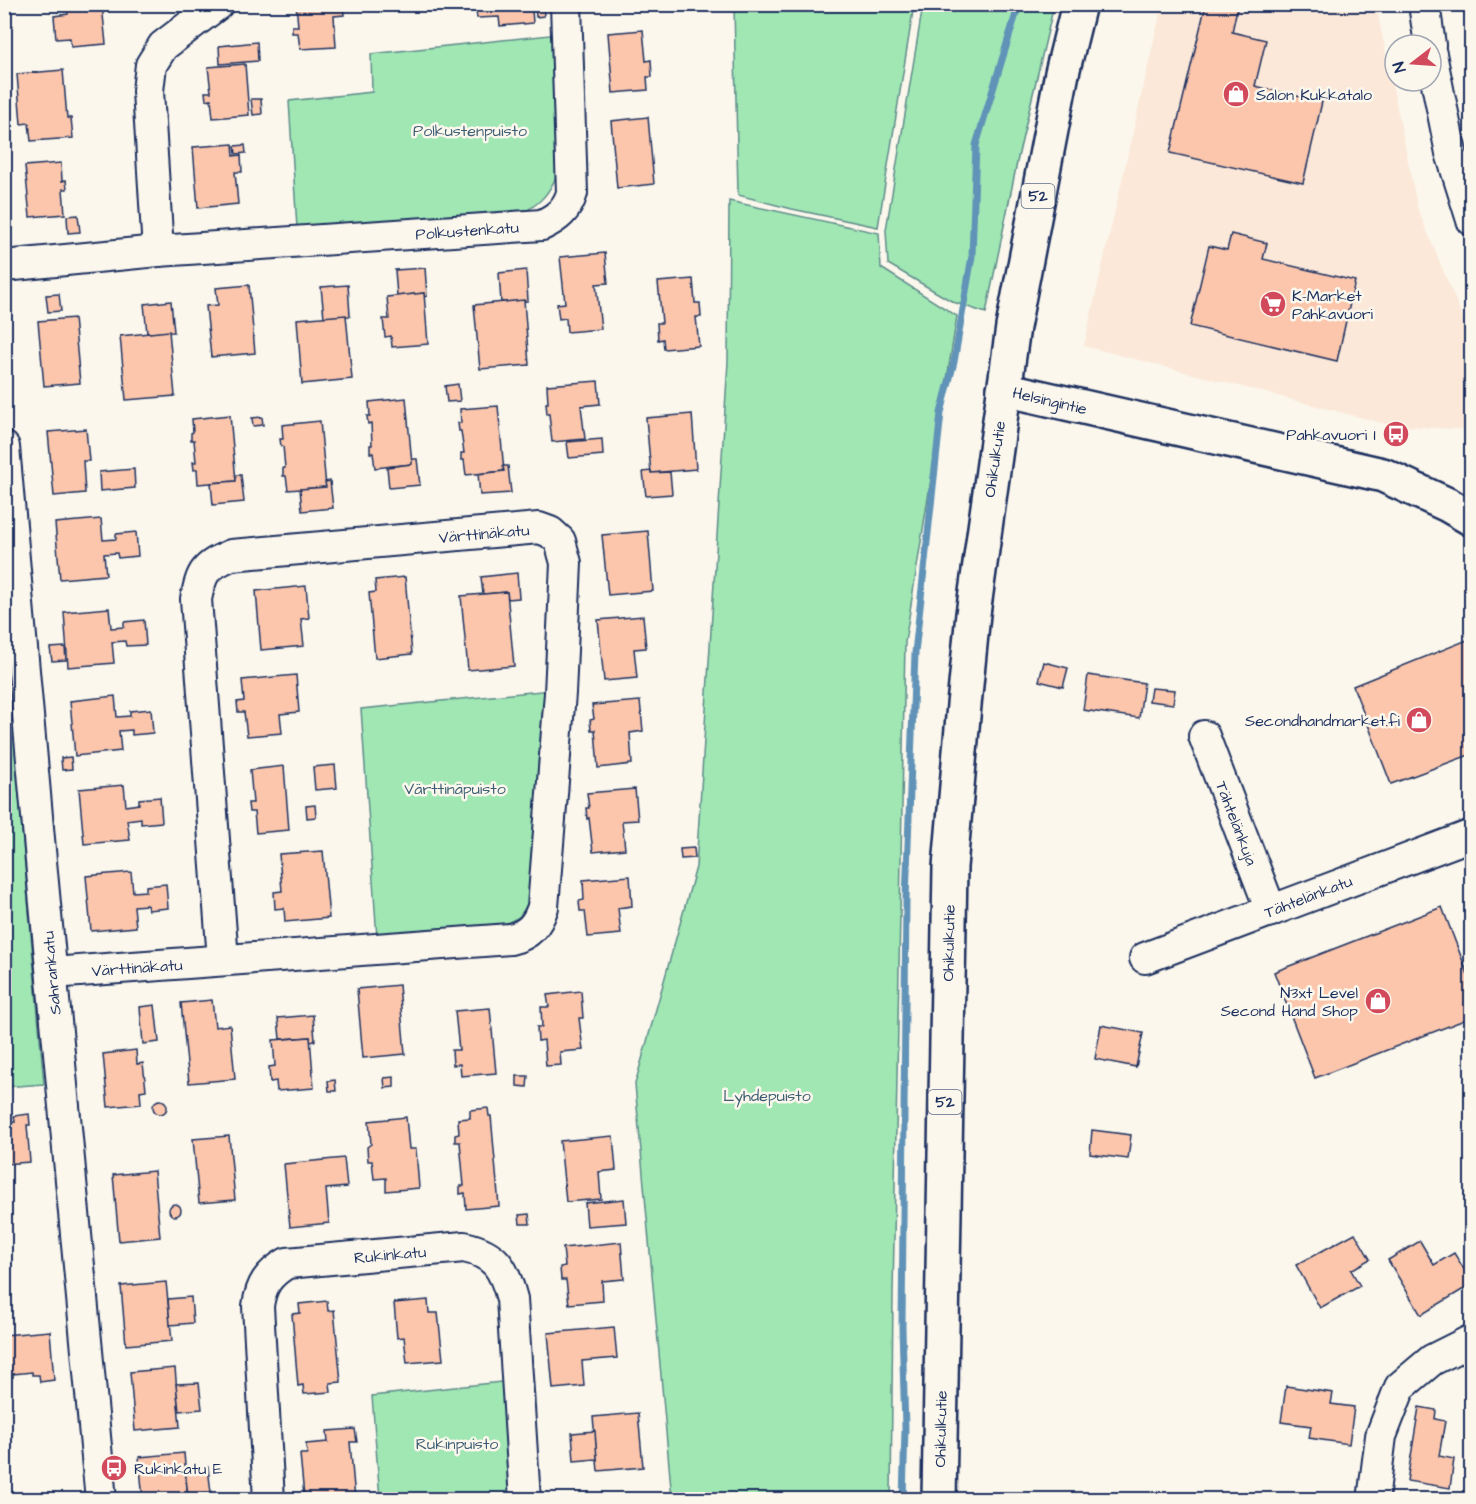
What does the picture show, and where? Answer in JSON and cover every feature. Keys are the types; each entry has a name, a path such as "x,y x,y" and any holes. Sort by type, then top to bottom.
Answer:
{"main road":[{"name":"Helsingintie","path":"1079,4 1062,73 1013,327 1004,389 1383,475 1448,505 1472,519"},
{"name":"Ohikulkutie","path":"939,1500 950,867 973,614 1004,389"}],"street":[{"path":"158,251 148,91 152,65 163,46 218,4"},
{"name":"Polkustenkatu","path":"4,266 158,251 542,225 554,219 569,202 572,193 566,4"},
{"path":"1424,4 1428,33"},
{"path":"1439,93 1451,153 1472,220"},
{"name":"Sahrankatu","path":"4,447 101,1500"},
{"name":"Värttinäkatu","path":"52,973 510,939 522,936 532,929 543,907 560,693 566,563 560,541 550,532 539,528 231,555 213,563 201,576 196,599 223,960"},
{"name":"Tähtelänkuja","path":"1204,736 1271,910"},
{"name":"Tähtelänkatu","path":"1145,958 1472,835"},
{"name":"Rukinkatu","path":"269,1500 258,1306 260,1291 266,1279 287,1263 464,1247 488,1255 500,1265 512,1299 525,1500"},
{"path":"1372,1500 1381,1436 1400,1387 1432,1360 1472,1340"}],"shaded area":[{"path":"1162,5 1376,5 1383,39 1383,93 1394,93 1418,210 1471,337 1471,430 1390,425 1084,346"}],"green space":[{"path":"734,5 914,5 878,227 738,195"},
{"path":"923,5 1054,5 1019,153 986,313 953,302 888,264 886,230"},
{"name":"Polkustenpuisto","path":"559,34 557,175 548,192 535,205 524,212 297,228 289,101 372,92 371,54"},
{"name":"Lyhdepuisto","path":"729,201 879,233 881,268 957,316 905,642 891,1499 672,1499 635,1084 696,867 728,362"},
{"name":"Värttinäpuisto","path":"551,690 533,897 519,917 503,925 377,938 361,709"},
{"path":"13,727 44,1084 5,1087 4,728"},
{"name":"Rukinpuisto","path":"510,1381 518,1499 380,1499 372,1396"}],"building":[{"path":"67,4 105,4 102,5 106,44 71,47 70,38 56,39 54,16 68,14"},
{"path":"296,4 343,4 344,15 334,16 336,47 300,49 298,33 292,33 292,26 298,26"},
{"path":"385,4 415,4 386,7"},
{"path":"467,4 523,4 523,11 532,10 533,23 500,26 499,17 477,18 475,5"},
{"path":"694,4 709,4 710,9 695,10"},
{"name":"Salon Kukkatalo","path":"1206,4 1238,4 1232,32 1266,40 1255,86 1322,102 1303,183 1170,153"},
{"path":"535,5 543,5 544,16 536,17"},
{"path":"643,30 646,61 651,60 652,77 647,77 648,90 613,93 608,33"},
{"path":"257,42 258,61 220,64 219,46"},
{"path":"245,64 249,115 213,118 211,99 206,100 205,92 211,92 208,67"},
{"path":"63,70 67,118 71,118 73,138 31,141 29,123 21,124 17,74"},
{"path":"251,99 261,99 262,114 253,115"},
{"path":"648,117 654,184 617,188 611,121"},
{"path":"233,144 234,156 241,155 242,172 235,172 238,204 198,208 193,147"},
{"path":"245,145 246,153 236,154 235,146"},
{"path":"61,163 62,181 66,180 67,189 63,189 65,214 30,217 25,166"},
{"path":"78,215 80,232 68,233 67,216"},
{"name":"K-Market Pahkavuori","path":"1231,234 1267,243 1263,259 1355,281 1337,361 1190,326 1209,246 1227,250"},
{"path":"605,253 608,283 596,284 601,329 567,332 566,318 559,319 557,304 565,303 560,257"},
{"path":"425,268 427,296 424,297 424,293 397,296 395,270"},
{"path":"526,270 528,301 501,302 499,273"},
{"path":"693,279 695,303 700,303 701,317 696,317 699,346 664,349 663,339 658,340 657,323 662,323 658,282"},
{"path":"249,285 255,353 211,357 206,306 218,305 216,288"},
{"path":"348,285 350,316 324,317 321,287"},
{"path":"424,293 428,344 392,347 391,336 385,337 383,319 389,319 387,297"},
{"path":"59,294 61,311 48,312 46,295"},
{"path":"524,300 529,365 480,369 474,305"},
{"path":"171,301 174,332 147,333 144,304"},
{"path":"346,315 352,379 302,384 297,319"},
{"path":"74,318 80,383 44,386 38,321"},
{"path":"169,331 175,396 126,400 120,336"},
{"path":"598,381 600,404 581,406 585,439 552,442 546,403 548,403 547,385"},
{"path":"458,384 460,401 447,402 445,386"},
{"path":"406,398 412,464 375,468 373,453 370,453 371,423 368,424 367,416 370,416 369,402"},
{"path":"498,406 504,471 466,475 464,460 461,460 461,453 464,453 458,423 461,423 460,409"},
{"path":"692,414 696,469 651,473 646,418"},
{"path":"230,415 236,481 198,484 197,469 194,470 193,462 196,462 194,440 191,440 192,419"},
{"path":"262,417 263,425 253,426 252,418"},
{"path":"320,421 326,487 288,490 286,476 283,476 283,468 285,468 280,439 283,439 282,425"},
{"path":"86,429 89,461 83,461 85,493 54,496 48,432"},
{"path":"602,439 603,455 569,458 567,442"},
{"path":"412,459 417,459 420,485 389,488 387,467 412,464"},
{"path":"503,466 508,466 511,493 480,495 478,474 504,471"},
{"path":"134,469 135,488 100,491 99,472"},
{"path":"651,471 651,473 670,472 672,494 646,496 643,472"},
{"path":"236,475 241,475 244,502 213,505 211,483 236,481"},
{"path":"330,481 333,508 302,511 300,489 326,487 325,482"},
{"path":"101,519 103,540 116,539 116,534 136,532 138,556 118,558 117,553 104,554 106,575 60,579 55,523"},
{"path":"648,531 653,591 608,595 602,535"},
{"path":"517,573 519,598 508,599 507,592 483,594 481,577"},
{"path":"405,577 412,654 375,658 369,593 376,592 375,580"},
{"path":"306,586 309,618 301,619 304,646 261,650 256,591"},
{"path":"507,592 514,666 468,670 461,596"},
{"path":"109,608 111,628 124,627 124,622 144,620 146,645 126,646 125,641 112,642 114,663 68,667 64,612"},
{"path":"643,616 646,648 634,649 637,678 604,681 598,620"},
{"name":"Secondhandmarket.fi","path":"1472,638 1472,754 1391,784 1353,686"},
{"path":"65,647 66,660 52,661 50,648"},
{"path":"1044,662 1068,668 1063,687 1039,681"},
{"path":"296,675 299,712 280,714 282,733 247,736 244,712 238,712 237,702 244,701 242,680"},
{"path":"1088,675 1144,683 1139,718 1083,710"},
{"path":"1151,688 1175,690 1173,704 1149,701"},
{"path":"115,696 117,717 130,716 130,711 151,709 153,733 132,735 132,730 119,731 121,751 75,756 70,701"},
{"path":"640,701 643,731 630,733 632,764 598,768 595,730 591,730 590,720 594,719 592,705"},
{"path":"71,757 72,769 62,770 61,758"},
{"path":"335,765 337,788 315,790 313,767"},
{"path":"284,766 289,830 256,833 254,812 249,812 248,803 253,803 250,770"},
{"path":"124,785 126,806 139,804 139,799 160,797 162,822 141,824 141,818 127,820 130,840 84,844 79,789"},
{"path":"635,789 638,820 622,821 625,849 593,852 589,818 587,819 586,808 589,808 587,793"},
{"path":"315,805 316,817 307,818 306,806"},
{"path":"694,848 695,858 681,859 680,849"},
{"path":"323,851 329,918 285,922 284,908 275,909 274,892 282,891 279,854"},
{"path":"131,872 133,892 146,891 146,886 166,884 168,908 148,910 147,905 134,906 136,927 91,931 86,876"},
{"path":"630,876 632,906 618,908 621,934 588,937 585,911 580,911 579,901 584,900 583,880"},
{"name":"N3xt Level Second Hand Shop","path":"1442,907 1472,985 1472,1017 1315,1078 1274,972"},
{"path":"399,985 405,1054 363,1058 357,989"},
{"path":"581,991 583,1018 579,1018 583,1050 560,1052 561,1065 546,1066 544,1040 538,1041 537,1027 542,1027 541,1007 549,1007 547,995"},
{"path":"212,1000 215,1027 230,1025 235,1079 189,1083 181,1003"},
{"path":"155,1005 159,1042 143,1044 140,1007"},
{"path":"490,1008 496,1073 461,1076 460,1064 453,1065 452,1050 459,1050 455,1011"},
{"path":"313,1015 315,1041 310,1042 310,1037 280,1039 278,1018"},
{"path":"1101,1025 1143,1033 1136,1067 1095,1059"},
{"path":"310,1037 314,1088 277,1091 276,1081 270,1082 269,1067 275,1066 273,1040"},
{"path":"136,1050 137,1064 143,1063 146,1090 140,1091 141,1104 108,1107 103,1054"},
{"path":"517,1076 528,1076 527,1087 517,1086"},
{"path":"394,1077 394,1087 385,1088 384,1078"},
{"path":"335,1080 336,1091 329,1091 328,1081"},
{"path":"160,1100 165,1102 167,1107 165,1112 160,1114 155,1112 153,1107 155,1102"},
{"path":"488,1108 489,1116 491,1116 499,1206 466,1209 465,1193 460,1194 460,1186 464,1186 460,1142 455,1142 455,1135 459,1134 458,1119 470,1118 470,1110"},
{"path":"29,1114 30,1125 27,1125 30,1162 4,1164 4,1126 15,1122 14,1116"},
{"path":"406,1117 409,1149 416,1149 419,1188 386,1191 386,1178 374,1179 372,1161 368,1161 367,1147 371,1144 369,1121"},
{"path":"1092,1130 1131,1135 1128,1159 1090,1154"},
{"path":"229,1136 235,1200 199,1203 193,1139"},
{"path":"613,1136 616,1170 599,1172 601,1199 566,1202 560,1141"},
{"path":"344,1158 347,1187 326,1189 329,1223 290,1227 284,1164"},
{"path":"154,1171 160,1237 119,1241 113,1175"},
{"path":"624,1199 626,1223 587,1226 585,1203"},
{"path":"177,1204 181,1210 177,1216 173,1216 169,1208"},
{"path":"529,1214 530,1224 520,1224 519,1215"},
{"path":"1355,1233 1370,1259 1351,1270 1360,1286 1320,1308 1296,1265"},
{"path":"1420,1241 1434,1265 1454,1253 1472,1282 1421,1315 1388,1260"},
{"path":"621,1242 624,1279 602,1281 603,1301 569,1304 566,1280 561,1280 560,1267 565,1266 563,1248"},
{"path":"166,1282 172,1341 126,1345 121,1286"},
{"path":"191,1297 193,1323 170,1325 168,1299"},
{"path":"428,1300 429,1313 438,1313 443,1360 407,1363 404,1337 397,1338 394,1303"},
{"path":"327,1301 328,1311 334,1310 341,1382 330,1383 331,1392 304,1394 303,1385 298,1386 292,1314 300,1313 299,1304"},
{"path":"614,1327 617,1358 582,1361 584,1386 553,1389 548,1333"},
{"path":"50,1331 54,1380 40,1382 39,1375 32,1375 32,1372 13,1374 13,1377 6,1378 6,1383 4,1383 4,1335"},
{"path":"175,1368 180,1427 135,1431 130,1372"},
{"path":"199,1383 202,1409 179,1411 176,1384"},
{"path":"1286,1386 1333,1393 1331,1404 1354,1407 1349,1444 1309,1438 1311,1426 1281,1422"},
{"path":"1419,1407 1436,1410 1435,1419 1445,1421 1439,1456 1454,1459 1450,1488 1407,1481"},
{"path":"638,1413 643,1467 598,1471 593,1417"},
{"path":"355,1429 357,1442 350,1442 355,1499 362,1500 311,1500 311,1496 304,1496 300,1454 307,1454 306,1444 328,1442 327,1431"},
{"path":"595,1431 597,1459 574,1461 572,1433"},
{"path":"184,1453 188,1500 143,1500 139,1457"},
{"path":"208,1467 211,1493 188,1496 185,1469"}],"waterway":[{"path":"903,1500 905,1428 902,1328 906,899 915,653 941,413 954,362 972,256 976,145 1019,4"}],"place":[{"name":"Salon Kukkatalo","path":"1236,94"},
{"name":"K-Market Pahkavuori","path":"1273,304"},
{"name":"Pahkavuori I","path":"1396,434"},
{"name":"Secondhandmarket.fi","path":"1419,720"},
{"name":"N3xt Level Second Hand Shop","path":"1378,1001"},
{"name":"Rukinkatu E","path":"114,1468"}]}
